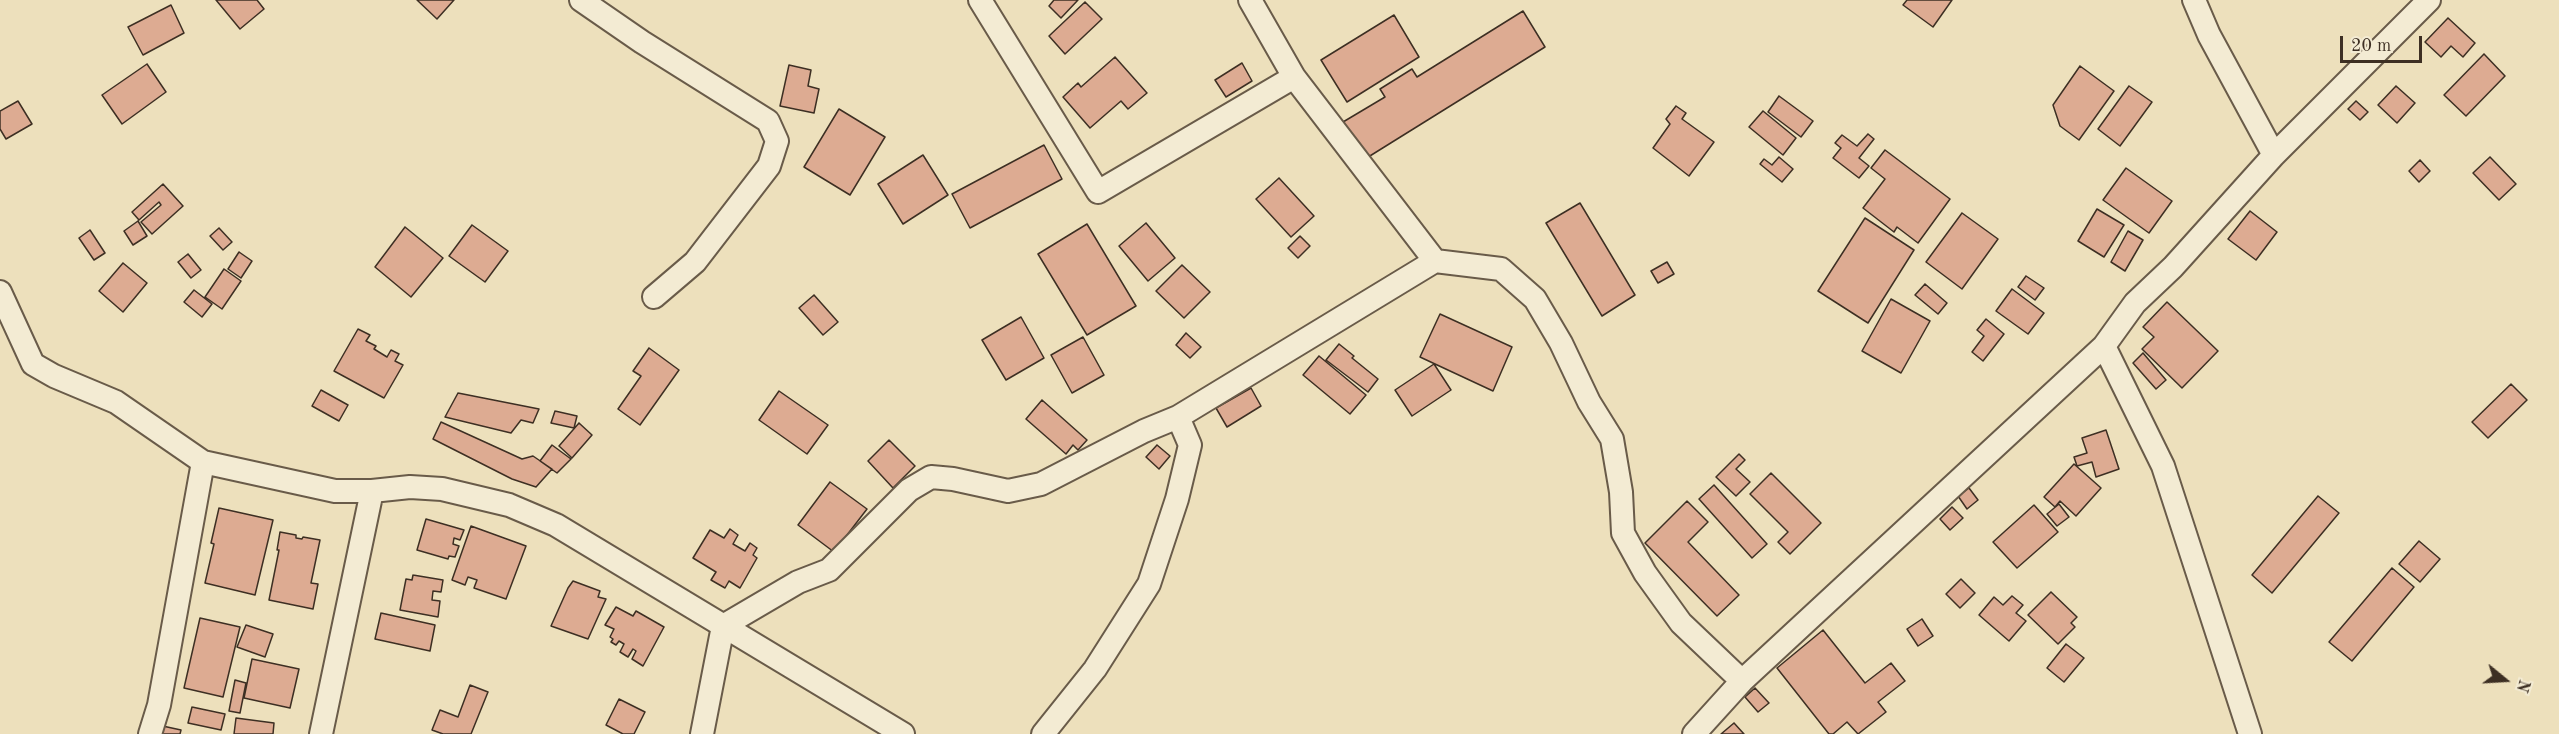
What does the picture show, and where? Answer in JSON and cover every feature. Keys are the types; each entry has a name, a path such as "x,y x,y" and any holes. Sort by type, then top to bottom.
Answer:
{"street":[{"path":"581,0 642,42 768,121 777,141 769,166 695,262 654,297"},
{"path":"980,0 1098,192 1294,77"},
{"path":"1250,0 1294,77 1435,261"},
{"path":"2194,0 2210,35 2274,155"},
{"path":"1694,734 1742,681 2104,346 2135,303 2173,267 2274,155 2429,0"},
{"path":"702,734 723,626 798,582 829,570 909,490 931,477 953,478 1008,490 1041,484 1144,431 1178,417 1435,261 1501,269 1535,299 1561,343 1589,402 1612,439 1621,492 1623,533 1645,573 1681,623 1742,681"},
{"path":"0,292 33,364 54,376 116,402 203,462 335,491 372,491 410,486 442,489 509,505 556,525 903,734"},
{"path":"2104,346 2163,466 2250,734"},
{"path":"1043,734 1095,669 1149,584 1178,499 1190,445 1178,417"},
{"path":"150,734 159,705 203,462"},
{"path":"321,734 372,491"}],"building":[{"path":"216,0 257,0 264,9 240,29"},
{"path":"417,0 454,0 437,19"},
{"path":"1054,0 1078,0 1061,18 1049,6"},
{"path":"1907,0 1952,0 1933,27 1903,5"},
{"path":"1085,2 1102,19 1065,54 1049,36"},
{"path":"171,5 184,33 143,55 128,27"},
{"path":"1523,11 1545,47 1365,159 1343,122 1385,97 1380,89 1412,69 1417,77"},
{"path":"1394,15 1419,57 1347,102 1321,60"},
{"path":"2448,18 2475,43 2463,57 2451,46 2441,57 2425,42"},
{"path":"2484,54 2505,76 2466,116 2444,95"},
{"path":"1115,57 1147,93 1128,109 1121,101 1090,128 1063,97 1078,83 1081,87"},
{"path":"1242,63 1252,81 1226,97 1215,80"},
{"path":"147,64 166,92 122,124 102,95"},
{"path":"789,65 811,70 808,86 819,89 814,113 780,106"},
{"path":"2080,66 2114,91 2079,140 2060,126 2053,105"},
{"path":"2129,86 2152,102 2120,146 2098,129"},
{"path":"2396,86 2415,103 2397,123 2378,105"},
{"path":"1779,96 1813,121 1801,137 1768,112"},
{"path":"18,101 32,124 6,139 0,129 0,111"},
{"path":"2356,101 2368,112 2360,120 2348,109"},
{"path":"1676,106 1686,113 1682,119 1714,142 1689,176 1653,148 1670,124 1666,119"},
{"path":"839,109 885,137 850,195 804,167"},
{"path":"1763,111 1796,138 1783,155 1749,127"},
{"path":"1868,134 1874,139 1859,158 1869,166 1859,178 1833,158 1841,148 1835,143 1842,135 1857,146"},
{"path":"1044,145 1062,179 970,228 952,194"},
{"path":"1885,150 1950,199 1918,243 1897,227 1894,232 1863,208 1885,179 1871,168"},
{"path":"923,155 948,195 903,224 878,184"},
{"path":"1779,157 1793,169 1782,182 1760,164 1764,159 1772,165"},
{"path":"2490,157 2516,184 2499,200 2473,173"},
{"path":"2420,160 2430,171 2419,182 2409,171"},
{"path":"2126,168 2172,201 2149,233 2103,200"},
{"path":"1279,178 1314,216 1291,237 1256,199"},
{"path":"163,184 183,206 152,234 141,222 161,205 159,202 139,220 132,212"},
{"path":"1580,203 1635,295 1602,316 1546,223"},
{"path":"2097,209 2124,225 2104,257 2078,241"},
{"path":"2250,211 2277,232 2256,260 2228,239"},
{"path":"1962,213 1998,239 1962,289 1926,262"},
{"path":"1865,218 1914,250 1868,323 1818,291"},
{"path":"138,221 147,236 133,245 124,231"},
{"path":"1146,223 1175,258 1148,281 1119,246"},
{"path":"1087,224 1136,306 1087,335 1038,254"},
{"path":"472,225 508,251 485,282 449,256"},
{"path":"405,227 443,258 411,297 375,267"},
{"path":"219,228 232,242 223,250 210,236"},
{"path":"90,230 105,253 94,260 79,238"},
{"path":"2128,231 2143,240 2125,271 2111,262"},
{"path":"1300,236 1310,246 1298,258 1288,248"},
{"path":"239,252 252,261 241,278 228,269"},
{"path":"188,254 201,270 191,278 178,262"},
{"path":"1667,262 1674,274 1658,283 1651,271"},
{"path":"123,263 147,283 123,312 99,291"},
{"path":"1182,265 1210,292 1184,318 1156,291"},
{"path":"224,269 241,281 222,309 205,297"},
{"path":"2026,276 2044,288 2035,300 2018,287"},
{"path":"1925,284 1947,303 1938,314 1915,295"},
{"path":"2012,289 2044,313 2028,334 1996,311"},
{"path":"194,290 212,304 202,317 184,302"},
{"path":"814,295 838,322 823,335 799,308"},
{"path":"1891,299 1930,321 1901,373 1862,351"},
{"path":"2167,302 2218,351 2182,388 2142,349 2154,337 2143,327"},
{"path":"1440,314 1512,347 1493,391 1420,357"},
{"path":"1021,317 1044,358 1006,380 982,340"},
{"path":"1986,319 2004,334 1983,361 1972,352 1984,336 1977,330"},
{"path":"358,329 370,335 366,341 376,346 374,349 387,357 391,350 399,354 395,361 403,365 384,398 334,371"},
{"path":"1186,333 1201,347 1190,358 1176,345"},
{"path":"1083,337 1104,375 1072,393 1051,355"},
{"path":"1339,344 1378,379 1368,392 1326,360"},
{"path":"649,348 679,370 640,425 618,409 641,376 633,371"},
{"path":"2143,353 2166,380 2156,389 2133,363"},
{"path":"1319,356 1366,395 1350,414 1303,375"},
{"path":"1434,364 1451,390 1412,416 1395,390"},
{"path":"2511,384 2527,400 2488,438 2472,422"},
{"path":"1251,388 1261,406 1227,427 1216,408"},
{"path":"321,390 348,405 339,421 312,406"},
{"path":"779,391 828,425 807,454 759,420"},
{"path":"458,393 539,409 533,423 521,420 511,433 445,417"},
{"path":"1042,400 1087,440 1078,450 1073,445 1066,454 1026,419"},
{"path":"555,411 577,416 574,428 551,423"},
{"path":"441,422 522,459 533,456 552,469 536,487 512,479 433,439"},
{"path":"579,423 592,435 572,458 559,446"},
{"path":"2106,430 2119,469 2096,477 2092,462 2077,466 2074,457 2087,453 2082,438"},
{"path":"889,440 915,466 893,488 868,461"},
{"path":"552,445 571,459 557,473 540,461"},
{"path":"1157,445 1170,456 1159,469 1146,457"},
{"path":"1739,454 1745,460 1736,469 1750,482 1736,496 1716,477"},
{"path":"2074,464 2101,488 2076,516 2060,501 2055,507 2044,497"},
{"path":"1771,473 1821,523 1790,554 1778,542 1788,532 1750,494"},
{"path":"830,482 867,509 834,552 798,525"},
{"path":"1714,485 1767,544 1752,558 1699,499"},
{"path":"1969,488 1978,500 1967,509 1958,496"},
{"path":"2318,496 2339,513 2272,593 2252,575"},
{"path":"1687,501 1708,522 1688,542 1739,595 1717,616 1645,543"},
{"path":"2059,504 2069,517 2057,526 2047,514"},
{"path":"2034,505 2058,532 2017,568 1993,542"},
{"path":"1952,507 1963,518 1950,530 1940,519"},
{"path":"219,508 273,520 255,595 205,583"},
{"path":"426,519 464,530 460,540 454,538 453,544 459,546 455,557 449,556 448,559 417,550"},
{"path":"471,526 526,546 506,599 474,588 477,580 468,577 465,585 452,580"},
{"path":"730,529 738,535 733,544 745,551 750,543 757,548 753,555 757,558 740,588 729,581 725,588 711,580 716,572 693,558 710,530 724,538"},
{"path":"280,532 296,535 296,538 320,540 311,583 318,584 313,609 269,600 279,550 277,550"},
{"path":"2419,541 2440,559 2420,582 2399,564"},
{"path":"2392,568 2414,587 2352,661 2329,642"},
{"path":"413,575 443,580 441,592 433,591 432,600 440,601 438,617 400,610 406,579 412,580"},
{"path":"1961,579 1975,593 1960,608 1946,594"},
{"path":"573,581 600,591 598,597 606,599 588,639 551,626"},
{"path":"2051,592 2077,617 2071,623 2075,627 2058,644 2028,615"},
{"path":"2012,596 2023,605 2016,613 2026,621 2009,641 1979,615 1994,597 2003,605"},
{"path":"616,607 633,616 636,611 664,627 643,666 632,659 636,651 633,649 628,657 620,652 624,644 619,641 616,645 611,642 613,639 610,637 614,629 605,625"},
{"path":"381,613 435,625 430,651 375,639"},
{"path":"200,618 240,627 223,697 184,688"},
{"path":"1922,619 1933,636 1918,646 1907,629"},
{"path":"246,625 273,634 265,657 237,647"},
{"path":"1823,630 1865,683 1891,663 1905,681 1878,702 1886,712 1858,734 1847,722 1833,734 1829,734 1777,668"},
{"path":"2066,644 2084,658 2064,682 2047,668"},
{"path":"252,659 299,669 290,708 244,698"},
{"path":"235,680 246,683 240,713 229,711"},
{"path":"470,685 488,692 471,734 443,734 432,730 440,710 458,717"},
{"path":"1755,688 1769,703 1758,712 1745,697"},
{"path":"619,699 645,712 634,734 623,734 606,725"},
{"path":"192,707 225,714 221,730 188,723"},
{"path":"236,718 274,723 273,734 234,734"},
{"path":"1734,723 1744,734 1721,734"},
{"path":"158,725 181,730 180,734 156,734"}]}
